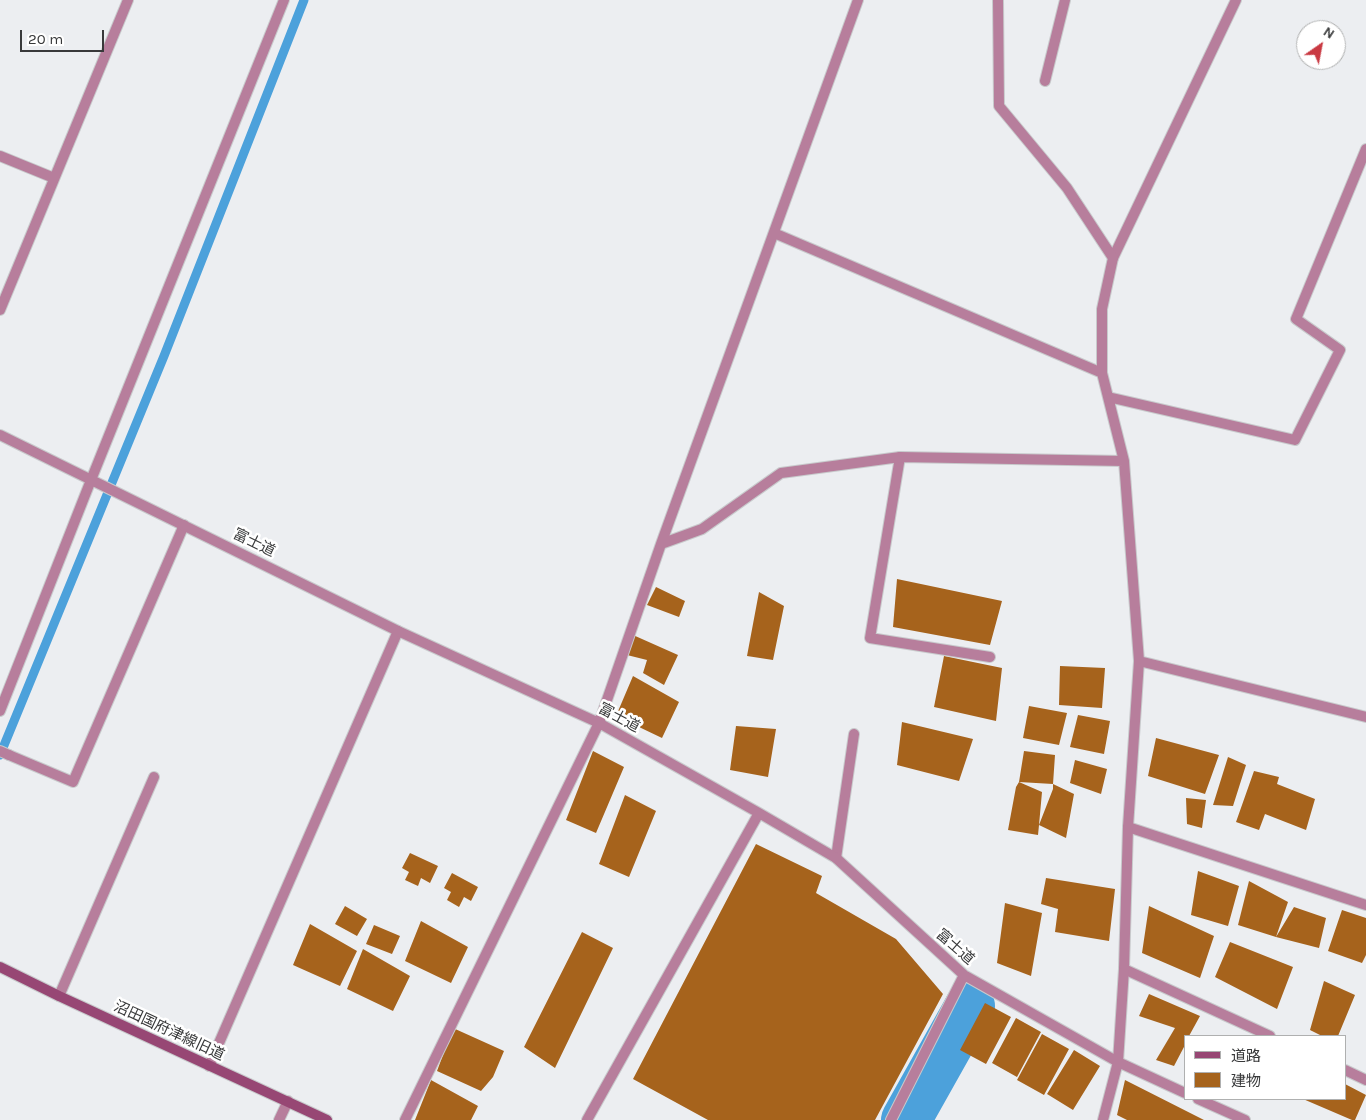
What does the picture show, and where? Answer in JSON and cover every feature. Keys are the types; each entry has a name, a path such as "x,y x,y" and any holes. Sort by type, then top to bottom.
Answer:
{"street":[{"path":"0,310 128,0"},
{"path":"0,711 95,482 284,0"},
{"path":"405,1120 599,723 858,0"},
{"path":"998,0 999,106 1066,188 1114,258"},
{"path":"1045,81 1065,0"},
{"path":"1103,1120 1118,1062 1124,969 1128,828 1139,661 1124,462 1102,374 1102,309 1114,258 1236,0"},
{"path":"1108,397 1295,440 1340,350 1296,319 1366,149"},
{"path":"0,156 54,178"},
{"path":"774,233 1102,374"},
{"name":"富士道","path":"0,435 398,631 599,723 836,858 964,975 1118,1062 1184,1093"},
{"path":"662,544 702,529 781,473 900,456 1124,462"},
{"path":"900,456 870,638 990,657"},
{"path":"4,753 73,782 184,525"},
{"path":"209,1066 398,631"},
{"path":"1139,661 1366,717"},
{"path":"836,858 854,734"},
{"path":"59,996 154,777"},
{"path":"588,1120 759,813"},
{"path":"1128,828 1366,905"},
{"name":"沼田国府津線旧道","path":"0,967 327,1120"},
{"path":"1124,969 1268,1035"},
{"path":"891,1120 964,975"},
{"path":"1346,1070 1366,1080"},
{"path":"1200,1100 1245,1120"},
{"path":"279,1120 288,1101"}],"building":[{"path":"897,579 1002,601 990,645 893,627"},
{"path":"656,587 685,601 679,617 647,605"},
{"path":"759,592 784,606 773,660 747,656"},
{"path":"633,635 678,655 664,685 643,673 647,660 627,655"},
{"path":"944,656 1002,668 996,721 934,707"},
{"path":"1060,666 1105,668 1102,708 1059,705"},
{"path":"633,676 679,702 662,738 616,716"},
{"path":"1029,706 1067,713 1059,745 1023,738"},
{"path":"1078,715 1110,721 1104,754 1070,747"},
{"path":"902,722 973,739 959,781 897,765"},
{"path":"736,726 776,729 768,777 730,770"},
{"path":"1156,738 1219,755 1205,794 1148,776"},
{"path":"593,751 624,767 596,833 566,820"},
{"path":"1024,751 1055,755 1053,784 1019,782"},
{"path":"1228,757 1246,765 1233,806 1213,805"},
{"path":"1075,760 1107,769 1101,794 1070,783"},
{"path":"1254,771 1279,777 1277,784 1315,799 1306,830 1265,814 1259,830 1236,822"},
{"path":"1019,782 1042,792 1038,835 1008,830 1016,787"},
{"path":"1053,784 1074,794 1066,838 1039,825 1053,789"},
{"path":"625,795 656,811 629,877 599,864"},
{"path":"1186,798 1206,800 1202,828 1187,824"},
{"path":"756,844 822,876 816,893 896,939 943,994 875,1120 708,1120 633,1079"},
{"path":"410,853 438,866 430,883 421,878 418,886 405,880 409,872 402,868"},
{"path":"1198,871 1239,886 1228,926 1191,915"},
{"path":"452,873 478,887 471,901 464,897 459,907 447,900 451,892 444,888"},
{"path":"1046,878 1115,889 1109,941 1055,932 1058,909 1041,904"},
{"path":"1249,881 1288,902 1276,937 1238,925"},
{"path":"1005,903 1042,913 1031,976 997,963"},
{"path":"345,906 367,919 357,936 335,924"},
{"path":"1149,906 1214,936 1200,978 1142,953"},
{"path":"1294,907 1326,918 1319,948 1276,937"},
{"path":"1342,910 1366,918 1366,955 1362,963 1328,951"},
{"path":"421,921 468,947 451,983 405,961"},
{"path":"310,924 357,951 340,986 293,965"},
{"path":"374,925 400,936 392,954 366,944"},
{"path":"582,932 613,948 555,1068 524,1047"},
{"path":"1230,942 1293,967 1277,1009 1215,977"},
{"path":"363,949 410,976 393,1011 347,989"},
{"path":"1324,981 1355,995 1338,1035 1320,1035 1310,1030"},
{"path":"1149,994 1200,1016 1190,1035 1184,1035 1184,1047 1174,1066 1156,1060 1175,1028 1139,1016"},
{"path":"985,1003 1011,1017 986,1064 960,1050"},
{"path":"1016,1018 1041,1032 1017,1077 992,1063"},
{"path":"453,1028 504,1051 493,1077 481,1091 437,1071"},
{"path":"1042,1034 1069,1049 1044,1095 1017,1080"},
{"path":"1074,1050 1100,1066 1073,1110 1047,1094"},
{"path":"431,1080 478,1106 471,1120 415,1120"},
{"path":"1125,1080 1204,1120 1127,1120 1117,1115"},
{"path":"1346,1085 1366,1095 1355,1120 1305,1100 1346,1100"}],"waterway":[{"path":"0,755 164,356 304,0"},
{"path":"906,1120 970,1006"}]}
